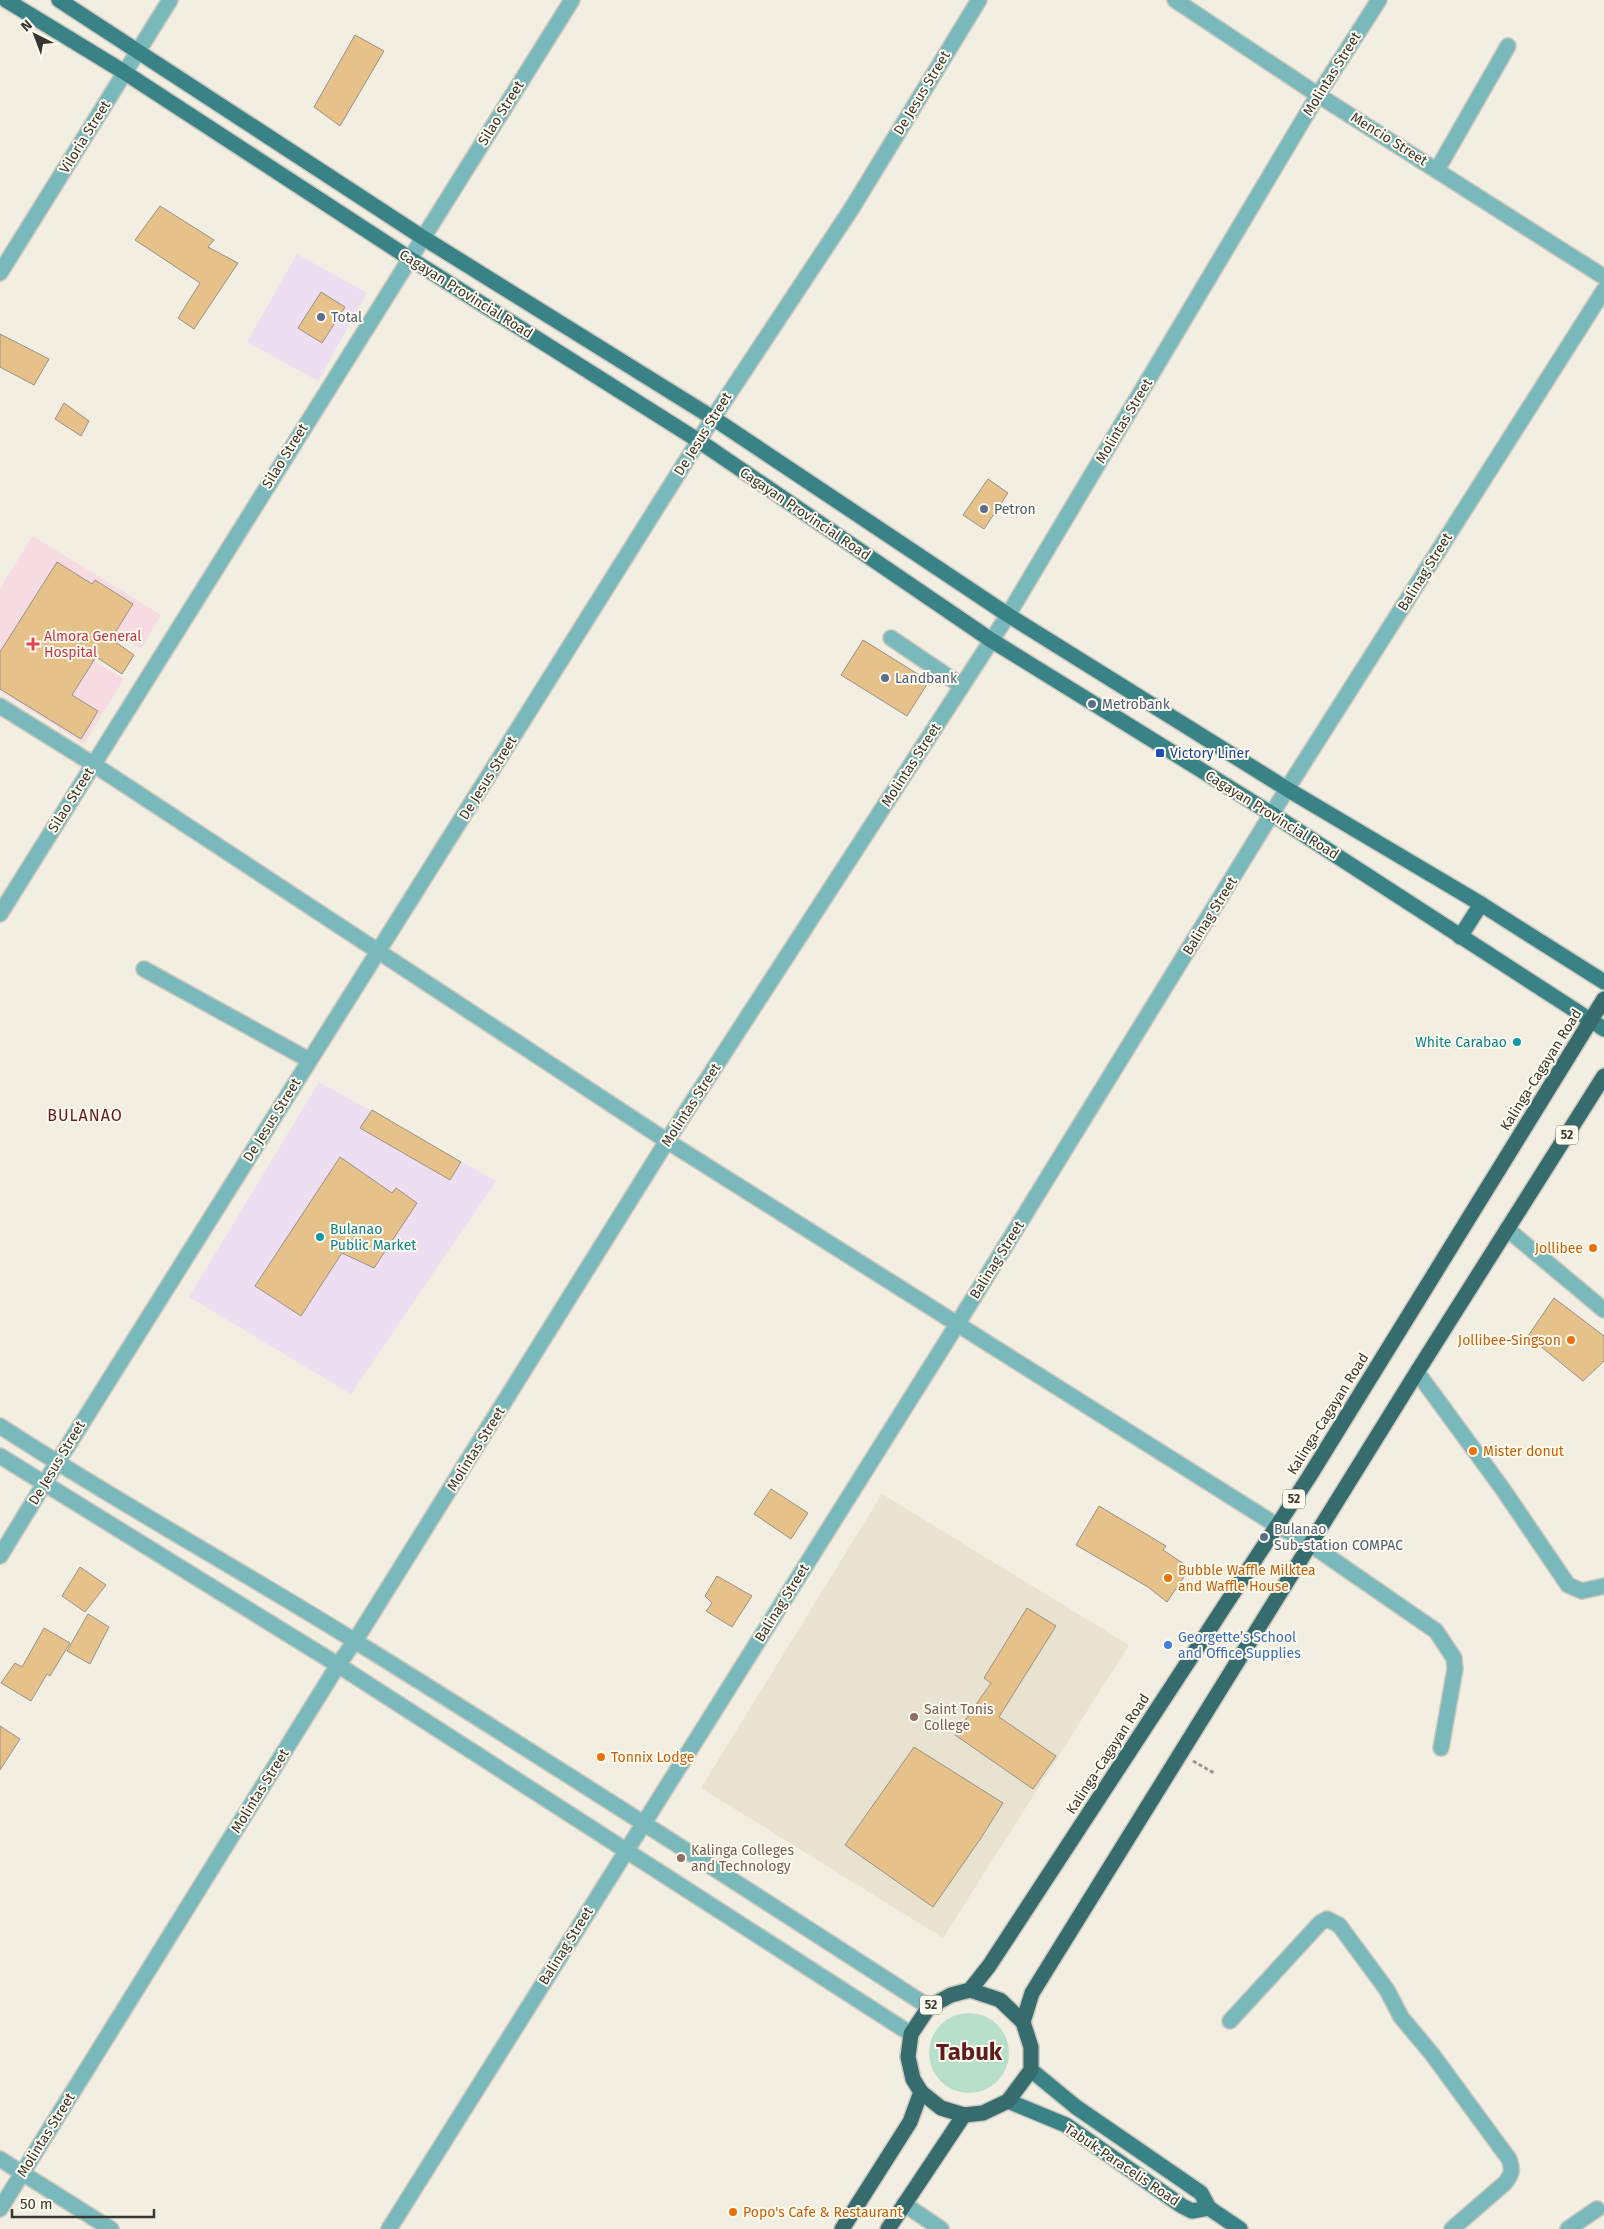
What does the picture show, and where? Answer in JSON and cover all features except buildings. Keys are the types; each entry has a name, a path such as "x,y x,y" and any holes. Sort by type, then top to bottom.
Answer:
{"highway":[{"name":"Kalinga-Cagayan Road","path":"970,1990 989,1966 1309,1477 1598,1025 1604,999"},
{"name":"52","path":"1023,2022 1032,1993 1310,1544 1342,1497 1417,1372 1604,1076"},
{"name":"52","path":"970,1990 951,1995 929,2007 911,2034 908,2057 913,2079 921,2092 941,2108 964,2115 983,2113 1008,2101 1031,2070"},
{"path":"970,1990 1000,2000 1023,2022 1030,2047 1031,2070"},
{"path":"842,2229 910,2122 921,2092"},
{"path":"888,2229 964,2115"}],"main road":[{"name":"Cagayan Provincial Road","path":"6,0 124,72 409,258 699,441 991,640 1272,814 1598,1025"},
{"name":"Cagayan Provincial Road","path":"59,0 422,237 713,418 1008,615 1286,790 1481,904 1604,982"},
{"path":"1460,937 1481,904"},
{"name":"Tabuk-Paracelis Road","path":"1031,2070 1076,2107 1201,2193 1209,2208 1240,2229"},
{"name":"Tabuk-Paracelis Road","path":"1008,2101 1066,2125 1182,2206 1192,2211 1209,2208"}],"street":[{"name":"Viloria Street","path":"0,273 170,0"},
{"name":"Silao Street","path":"0,914 572,0"},
{"name":"De Jesus Street","path":"0,1556 57,1462 309,1060 380,952 713,418 852,208 979,0"},
{"name":"Mencio Street","path":"1175,0 1318,95 1604,277"},
{"name":"Molintas Street","path":"0,2209 338,1665 356,1641 668,1141 1008,615 1318,95 1379,0"},
{"path":"1437,170 1508,46"},
{"name":"Balinag Street","path":"389,2229 958,1323 1286,790 1604,290"},
{"path":"891,638 962,686"},
{"path":"0,706 93,764 668,1141 1276,1525 1310,1544 1436,1631 1448,1646 1454,1658 1455,1669 1442,1748"},
{"path":"144,969 309,1060"},
{"path":"1508,1229 1604,1310"},
{"path":"1417,1372 1502,1488 1568,1585 1582,1591 1604,1586"},
{"path":"0,1426 356,1641 644,1822 929,2007"},
{"path":"0,1456 338,1665 625,1852 911,2034"},
{"path":"1230,2021 1320,1923 1327,1919 1339,1925 1387,1990 1400,2017 1432,2054 1509,2159 1512,2168 1511,2176 1452,2229"},
{"path":"0,2159 111,2229"},
{"path":"904,2204 941,2229"},
{"path":"1568,2229 1597,2209"}],"shaded area":[{"path":"297,254 367,293 318,381 247,342"},
{"name":"Almora General Hospital","path":"33,536 161,615 141,649 77,608 57,638 124,679 84,744 0,691 0,588"},
{"name":"Bulanao Public Market","path":"319,1082 496,1181 351,1394 189,1297"},
{"name":"Saint Tonis College","path":"882,1494 1129,1645 943,1938 701,1788"}],"green space":[{"path":"961,2013 977,2013 998,2024 1009,2045 1009,2061 998,2082 977,2093 961,2093 947,2087 935,2075 929,2061 929,2045 935,2031 947,2019"}],"place":[{"name":"Total","path":"321,317"},
{"name":"Petron","path":"984,509"},
{"name":"Almora General Hospital","path":"33,644"},
{"name":"Landbank","path":"885,678"},
{"name":"Metrobank","path":"1092,704"},
{"name":"Victory Liner","path":"1160,753"},
{"name":"White Carabao","path":"1517,1042"},
{"name":"Bulanao Public Market","path":"320,1237"},
{"name":"Jollibee","path":"1593,1248"},
{"name":"Jollibee-Singson","path":"1571,1340"},
{"name":"Mister donut","path":"1473,1451"},
{"name":"Bulanao Sub-station COMPAC","path":"1264,1537"},
{"name":"Bubble Waffle Milktea and Waffle House","path":"1168,1578"},
{"name":"Georgette’s School and Office Supplies","path":"1168,1645"},
{"name":"Saint Tonis College","path":"914,1717"},
{"name":"Tonnix Lodge","path":"601,1757"},
{"name":"Kalinga Colleges and Technology","path":"681,1858"},
{"name":"Popo's Cafe & Restaurant","path":"733,2212"}],"district":[{"name":"BULANAO","path":"85,1115"},
{"name":"Tabuk","path":"969,2052"}]}
